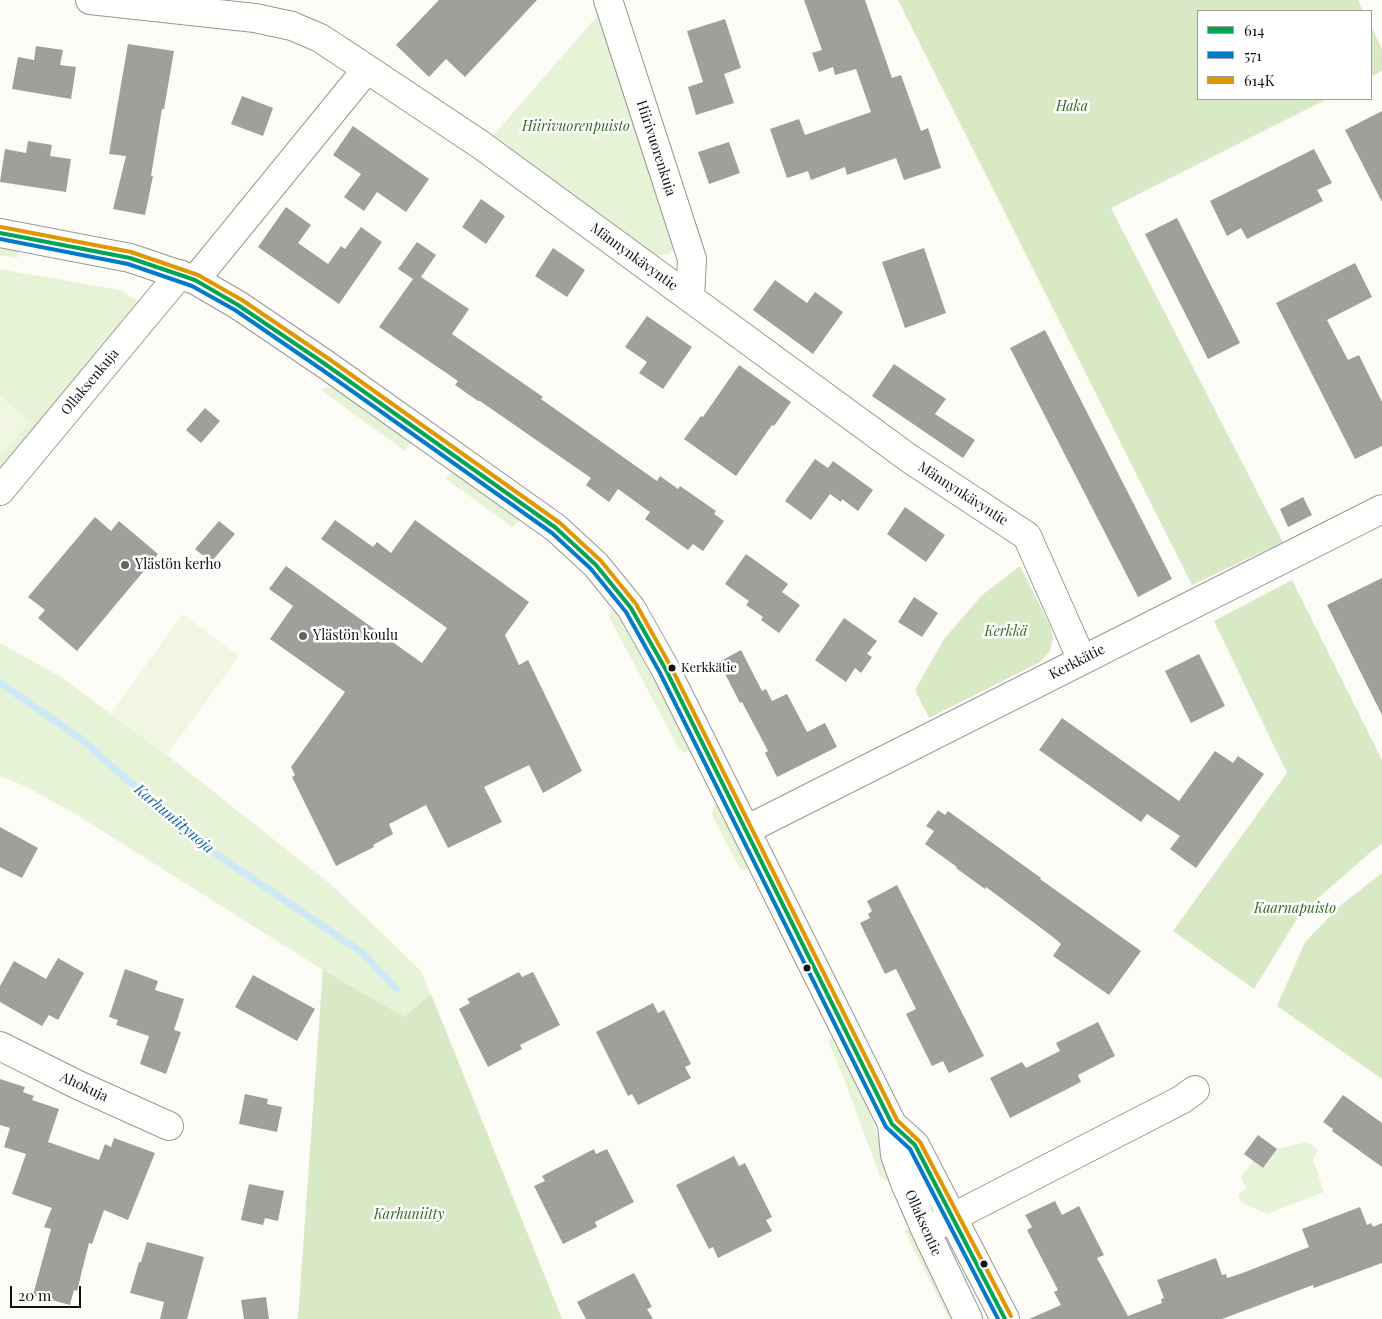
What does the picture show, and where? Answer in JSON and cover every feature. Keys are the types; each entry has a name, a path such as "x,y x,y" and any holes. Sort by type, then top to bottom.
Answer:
{"street":[{"name":"Männynkävyntie","path":"90,0 255,18 292,26 320,38 482,145 910,459 1027,536 1082,660"},
{"name":"Hiirivuorenkuja","path":"608,0 692,259 690,298"},
{"name":"Ollaksenkuja","path":"0,491 367,69"},
{"name":"Ollaksentie","path":"0,233 130,258 188,277 238,305 325,364 556,528 596,565 631,608 666,670 892,1124 895,1155 926,1231 968,1319"},
{"name":"Kerkkätie","path":"746,830 1382,509"},
{"name":"Ahokuja","path":"0,1046 78,1086 169,1126"},
{"path":"926,1231 1182,1100 1195,1090"},
{"name":"Ollaksentie","path":"892,1124 915,1145 1005,1319"}],"green space":[{"name":"Haka","path":"898,0 1358,0 1363,10 1197,10 1197,100 1325,100 1111,208 1283,542 1192,585"},
{"name":"Hiirivuorenpuisto","path":"597,16 677,240 670,254 652,256 493,136"},
{"path":"1372,28 1382,49 1382,71 1372,76"},
{"path":"0,244 19,247 17,258 0,255"},
{"path":"0,269 120,290 136,300 137,308 0,478"},
{"path":"335,387 412,441 405,451 321,390"},
{"path":"0,396 30,421 0,457"},
{"path":"454,470 522,519 512,527 445,478"},
{"name":"Kerkkä","path":"1020,566 1050,626 1053,637 1050,651 1040,662 929,718 915,690 944,639 982,595"},
{"name":"Kaarnapuisto","path":"1292,580 1382,760 1382,844 1300,914 1254,989 1173,931 1287,773 1214,621"},
{"path":"615,608 622,615 691,749 685,753 679,749 608,615"},
{"path":"183,614 239,656 167,755 111,713"},
{"name":"Karhuniitty","path":"0,643 61,677 167,755 334,887 421,971 562,1319 298,1319 323,970 77,815 27,787 0,776"},
{"path":"718,801 748,863 749,868 742,871 712,815 713,808"},
{"path":"1382,873 1382,1079 1277,1006 1305,942 1342,904"},
{"path":"323,970 404,1017 431,994 562,1319 298,1319"},
{"path":"836,1034 858,1083 894,1179 886,1181 880,1176 841,1071 828,1042"},
{"path":"1307,1142 1318,1150 1313,1159 1324,1192 1267,1214 1241,1202 1238,1194 1246,1188 1241,1177 1253,1161 1263,1168 1277,1149"},
{"path":"913,1226 962,1319 949,1319 905,1232 905,1230"}],"building":[{"path":"439,0 537,0 465,77 446,59 429,77 396,45"},
{"path":"804,0 865,0 892,78 901,75 921,131 928,128 941,168 904,180 896,158 847,175 845,167 811,180 808,171 787,178 770,129 799,119 805,135 871,112 856,69 835,75 833,67 819,72 812,53 822,50"},
{"path":"725,19 741,68 724,74 734,103 696,115 688,87 703,82 687,31"},
{"path":"128,44 174,51 164,109 162,109 151,176 153,176 145,215 113,209 126,156 109,154"},
{"path":"36,46 63,50 60,65 76,67 71,99 12,89 18,57 34,60"},
{"path":"242,96 273,108 263,136 231,124"},
{"path":"1382,111 1382,202 1345,130"},
{"path":"353,126 429,179 406,212 377,192 364,211 344,197 361,174 333,155"},
{"path":"28,141 52,145 50,156 71,159 66,192 0,182 5,149 26,153"},
{"path":"729,142 740,173 709,184 698,152"},
{"path":"1314,149 1332,183 1317,190 1323,201 1247,239 1241,228 1227,236 1210,201"},
{"path":"481,199 505,216 486,244 462,227"},
{"path":"286,207 311,225 298,243 328,264 341,246 345,249 361,227 382,242 339,304 258,247"},
{"path":"1177,218 1240,343 1208,359 1145,234"},
{"path":"417,242 436,255 421,277 469,309 452,334 543,397 541,399 657,481 660,476 678,489 680,486 716,511 714,514 724,521 703,551 693,544 688,550 645,519 650,512 618,489 609,502 586,485 591,478 455,385 458,381 379,327 413,279 398,269"},
{"path":"553,248 585,270 567,297 535,276"},
{"path":"924,248 946,313 905,328 882,262"},
{"path":"1355,263 1372,297 1327,320 1348,360 1359,355 1382,402 1382,446 1355,459 1276,303"},
{"path":"775,280 807,303 815,292 843,312 813,354 753,310"},
{"path":"647,316 692,347 663,389 639,373 647,362 625,347"},
{"path":"1045,330 1172,579 1138,597 1010,348"},
{"path":"894,364 946,399 935,414 975,440 963,458 872,396"},
{"path":"739,365 791,402 774,426 772,425 736,476 684,439 701,416 703,417"},
{"path":"205,408 220,421 201,443 186,430"},
{"path":"815,459 828,468 833,461 873,490 858,511 842,499 841,502 830,494 811,520 785,501"},
{"path":"1303,497 1312,515 1288,527 1280,509"},
{"path":"905,507 945,535 926,562 887,534"},
{"path":"95,517 111,531 119,521 158,554 77,651 38,618 45,610 28,597"},
{"path":"335,520 373,547 377,542 391,553 415,520 529,602 505,635 519,665 528,660 582,771 543,793 529,765 484,787 502,822 448,848 426,805 389,824 393,834 373,845 374,847 336,866 292,777 295,775 291,767 345,692 270,639 293,606 269,589 286,566 422,663 447,628 321,539"},
{"path":"219,521 235,534 211,562 195,549"},
{"path":"746,554 788,584 782,592 800,605 779,633 761,620 763,617 746,605 749,601 725,584"},
{"path":"1382,578 1382,715 1327,605"},
{"path":"914,597 938,613 922,637 898,622"},
{"path":"844,618 877,641 867,654 872,657 861,673 855,668 846,682 815,660"},
{"path":"741,650 762,691 766,689 772,701 787,694 807,732 825,723 837,747 777,777 765,753 768,751 719,662"},
{"path":"1199,654 1225,706 1191,723 1165,671"},
{"path":"1062,718 1179,801 1215,751 1233,763 1238,756 1264,774 1196,868 1170,849 1180,836 1147,814 1141,822 1039,750"},
{"path":"938,810 945,815 948,811 1141,951 1109,995 1053,956 1061,944 1053,937 925,844 934,831 926,826"},
{"path":"0,827 38,848 22,878 0,867"},
{"path":"897,885 984,1056 949,1073 943,1061 932,1066 906,1014 916,1009 896,969 885,974 860,923 870,918 868,914 872,911 867,901"},
{"path":"58,958 84,973 58,1020 49,1015 42,1026 0,1002 0,986 14,961 46,979"},
{"path":"125,969 158,981 155,990 184,999 174,1030 181,1032 166,1074 140,1064 149,1036 116,1025 118,1020 109,1017"},
{"path":"519,972 522,977 533,972 560,1025 520,1045 522,1049 488,1067 459,1009 470,1003 467,999"},
{"path":"253,975 315,1009 297,1041 235,1007"},
{"path":"653,1003 658,1013 664,1010 691,1064 685,1067 691,1078 638,1105 632,1094 628,1096 596,1032"},
{"path":"1098,1022 1115,1056 1078,1075 1081,1082 1010,1118 990,1078 1022,1062 1026,1068 1060,1051 1056,1043"},
{"path":"0,1079 25,1087 23,1092 34,1096 32,1100 59,1109 48,1142 99,1160 105,1144 111,1147 114,1138 155,1153 128,1220 104,1210 92,1244 89,1243 77,1291 74,1290 70,1305 33,1295 51,1229 44,1227 52,1208 12,1194 26,1154 4,1147 10,1128 0,1125"},
{"path":"245,1094 268,1099 267,1104 282,1107 277,1132 239,1124"},
{"path":"1343,1095 1382,1123 1382,1167 1332,1131 1333,1129 1323,1122"},
{"path":"1258,1135 1277,1149 1263,1168 1244,1154"},
{"path":"594,1149 596,1154 607,1149 634,1202 595,1222 597,1227 563,1244 534,1186 545,1181 542,1176"},
{"path":"734,1156 739,1166 745,1163 772,1217 766,1220 772,1231 718,1258 713,1247 709,1249 676,1185"},
{"path":"249,1184 284,1191 278,1221 265,1218 263,1225 241,1220"},
{"path":"1055,1201 1062,1215 1079,1206 1104,1255 1097,1258 1128,1316 1162,1303 1161,1299 1164,1298 1157,1280 1216,1258 1222,1275 1226,1274 1227,1278 1240,1274 1309,1247 1302,1229 1360,1207 1367,1225 1371,1223 1373,1227 1382,1223 1382,1263 1314,1288 1313,1285 1222,1319 1029,1319 1061,1305 1054,1292 1058,1290 1027,1230 1032,1227 1025,1215"},
{"path":"147,1242 204,1257 187,1319 160,1319 164,1302 130,1293"},
{"path":"634,1273 652,1307 647,1309 653,1319 586,1319 577,1302"},
{"path":"266,1297 269,1319 244,1319 241,1300"}],"waterway":[{"name":"Karhuniitynoja","path":"0,683 80,738 198,842 363,953 396,989"}],"transit line":[{"name":"614K","path":"1,227 131,252 198,275 242,300 329,359 560,523 601,561 636,604 671,667 897,1120 920,1142 1011,1316"},
{"name":"614","path":"0,233 130,258 195,280 238,305 325,364 556,528 596,565 631,608 666,670 892,1124 915,1145 1005,1319"},
{"name":"571","path":"0,239 128,264 192,286 235,310 552,533 591,569 626,612 660,673 886,1127 910,1149 998,1319"}],"place":[{"name":"Ylästön kerho","path":"125,565"},
{"name":"Ylästön koulu","path":"303,636"},
{"name":"Kerkkätie","path":"672,668"}]}
